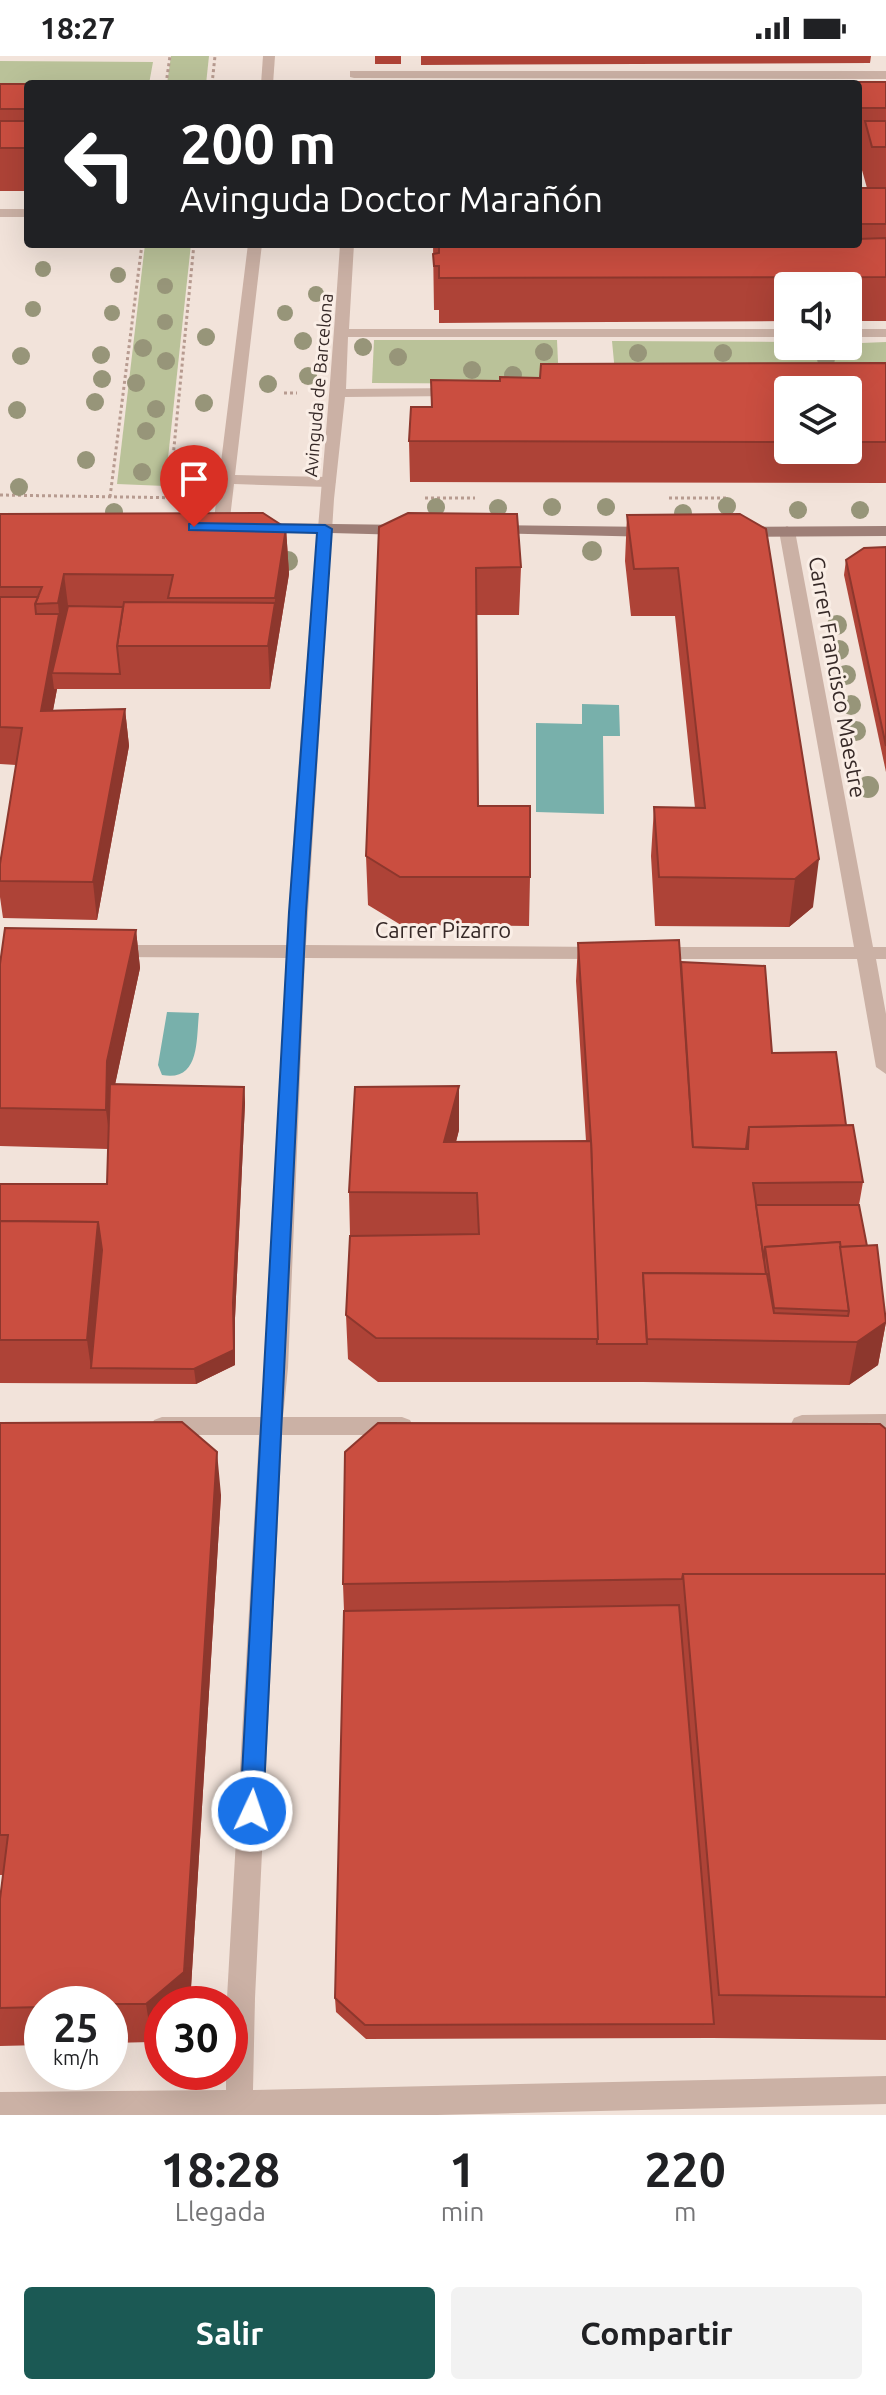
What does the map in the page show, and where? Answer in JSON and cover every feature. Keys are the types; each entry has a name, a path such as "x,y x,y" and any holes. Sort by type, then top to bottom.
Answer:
{"street":[{"path":"267,80 269,56"},
{"path":"353,56 354,79 886,75"},
{"path":"0,213 24,213"},
{"path":"255,248 226,479 227,527 430,530"},
{"name":"Avinguda de Barcelona","path":"239,2109 241,1998 271,1427 277,1368 296,952 347,248"},
{"path":"342,333 774,333"},
{"path":"862,333 886,333"},
{"path":"338,393 478,392"},
{"path":"226,479 328,482"},
{"path":"476,530 675,532"},
{"name":"Carrer Francisco Maestre","path":"787,531 886,1067"},
{"path":"721,532 886,531"},
{"name":"Carrer Pizarro","path":"93,951 886,953"},
{"path":"774,1424 886,1423"},
{"path":"143,1426 430,1426"},
{"path":"0,2106 239,2109 886,2090"}],"path":[{"path":"167,80 170,56"},
{"path":"212,80 215,56"},
{"path":"110,497 141,248"},
{"path":"0,495 169,498 194,248"}],"green space":[{"path":"171,56 209,56 206,80 168,80"},
{"path":"0,61 153,62 150,80 24,80 24,88 0,110"},
{"path":"145,248 191,248 165,486 117,484"},
{"path":"374,340 557,340 559,384 372,383"},
{"path":"612,341 774,342 774,360 862,360 862,343 886,342 886,384 862,384 862,376 774,376 774,384 616,383"}],"water":[{"path":"582,704 619,705 620,736 603,736 604,814 536,812 536,723 582,724"},
{"path":"167,1012 199,1013 194,1057 190,1066 174,1075 162,1075 158,1065"}],"building":[{"path":"862,82 886,82 886,108 862,108"},
{"path":"0,84 24,84 24,109 0,109"},
{"path":"0,121 24,121 24,148 0,148"},
{"path":"865,121 886,121 886,147 872,147"},
{"path":"862,188 886,188 886,224 862,224"},
{"path":"886,238 886,277 862,277 862,272 774,272 774,277 439,278 439,266 434,266 433,254 439,253 439,248 862,248 862,239"},
{"path":"886,363 886,442 862,442 862,376 774,376 774,442 409,441 411,407 432,407 431,380 540,378 541,364"},
{"path":"263,513 286,528 275,598 168,598 173,575 64,574 58,603 35,604 42,587 0,587 0,514"},
{"path":"408,513 517,514 521,567 476,568 478,806 530,806 530,877 400,877 366,856 379,527"},
{"path":"740,514 766,529 819,859 795,879 659,877 654,807 705,808 678,568 634,569 627,515"},
{"path":"886,547 886,746 846,560 864,548"},
{"path":"0,597 38,597 36,614 59,614 41,711 125,709 93,882 0,881 0,864 22,728 0,727"},
{"path":"124,602 275,603 268,646 117,646"},
{"path":"68,606 123,607 117,646 120,674 52,673"},
{"path":"5,928 136,930 107,1061 106,1110 0,1108 0,964"},
{"path":"679,940 693,1147 748,1149 749,1127 853,1125 863,1182 753,1183 766,1274 643,1273 647,1344 597,1344 591,1141 578,943"},
{"path":"681,962 765,966 772,1053 836,1052 846,1125 749,1127 746,1149 693,1147"},
{"path":"110,1084 244,1087 233,1303 234,1350 194,1369 91,1368 102,1250 98,1222 0,1221 0,1184 107,1184"},
{"path":"459,1086 444,1142 591,1141 598,1339 376,1338 346,1315 350,1236 479,1234 477,1193 349,1192 355,1087"},
{"path":"756,1205 859,1205 867,1246 840,1247 840,1242 765,1247 764,1260"},
{"path":"0,1221 98,1222 87,1340 0,1340"},
{"path":"840,1242 849,1311 774,1308 765,1247"},
{"path":"877,1245 886,1322 857,1342 647,1339 643,1273 767,1274 774,1313 848,1316 840,1247"},
{"path":"182,1422 217,1452 184,1972 167,1986 144,1986 144,2004 128,2004 128,1986 24,1986 24,2007 0,2008 0,1899 8,1835 0,1835 0,1423"},
{"path":"378,1423 880,1424 886,1429 886,1574 683,1574 682,1579 343,1584 345,1452"},
{"path":"683,1574 886,1574 886,1997 719,1995"},
{"path":"679,1605 714,2024 365,2025 335,1998 344,1611"}],"route":[{"path":"194,527 325,529 298,912 252,1811"}]}
